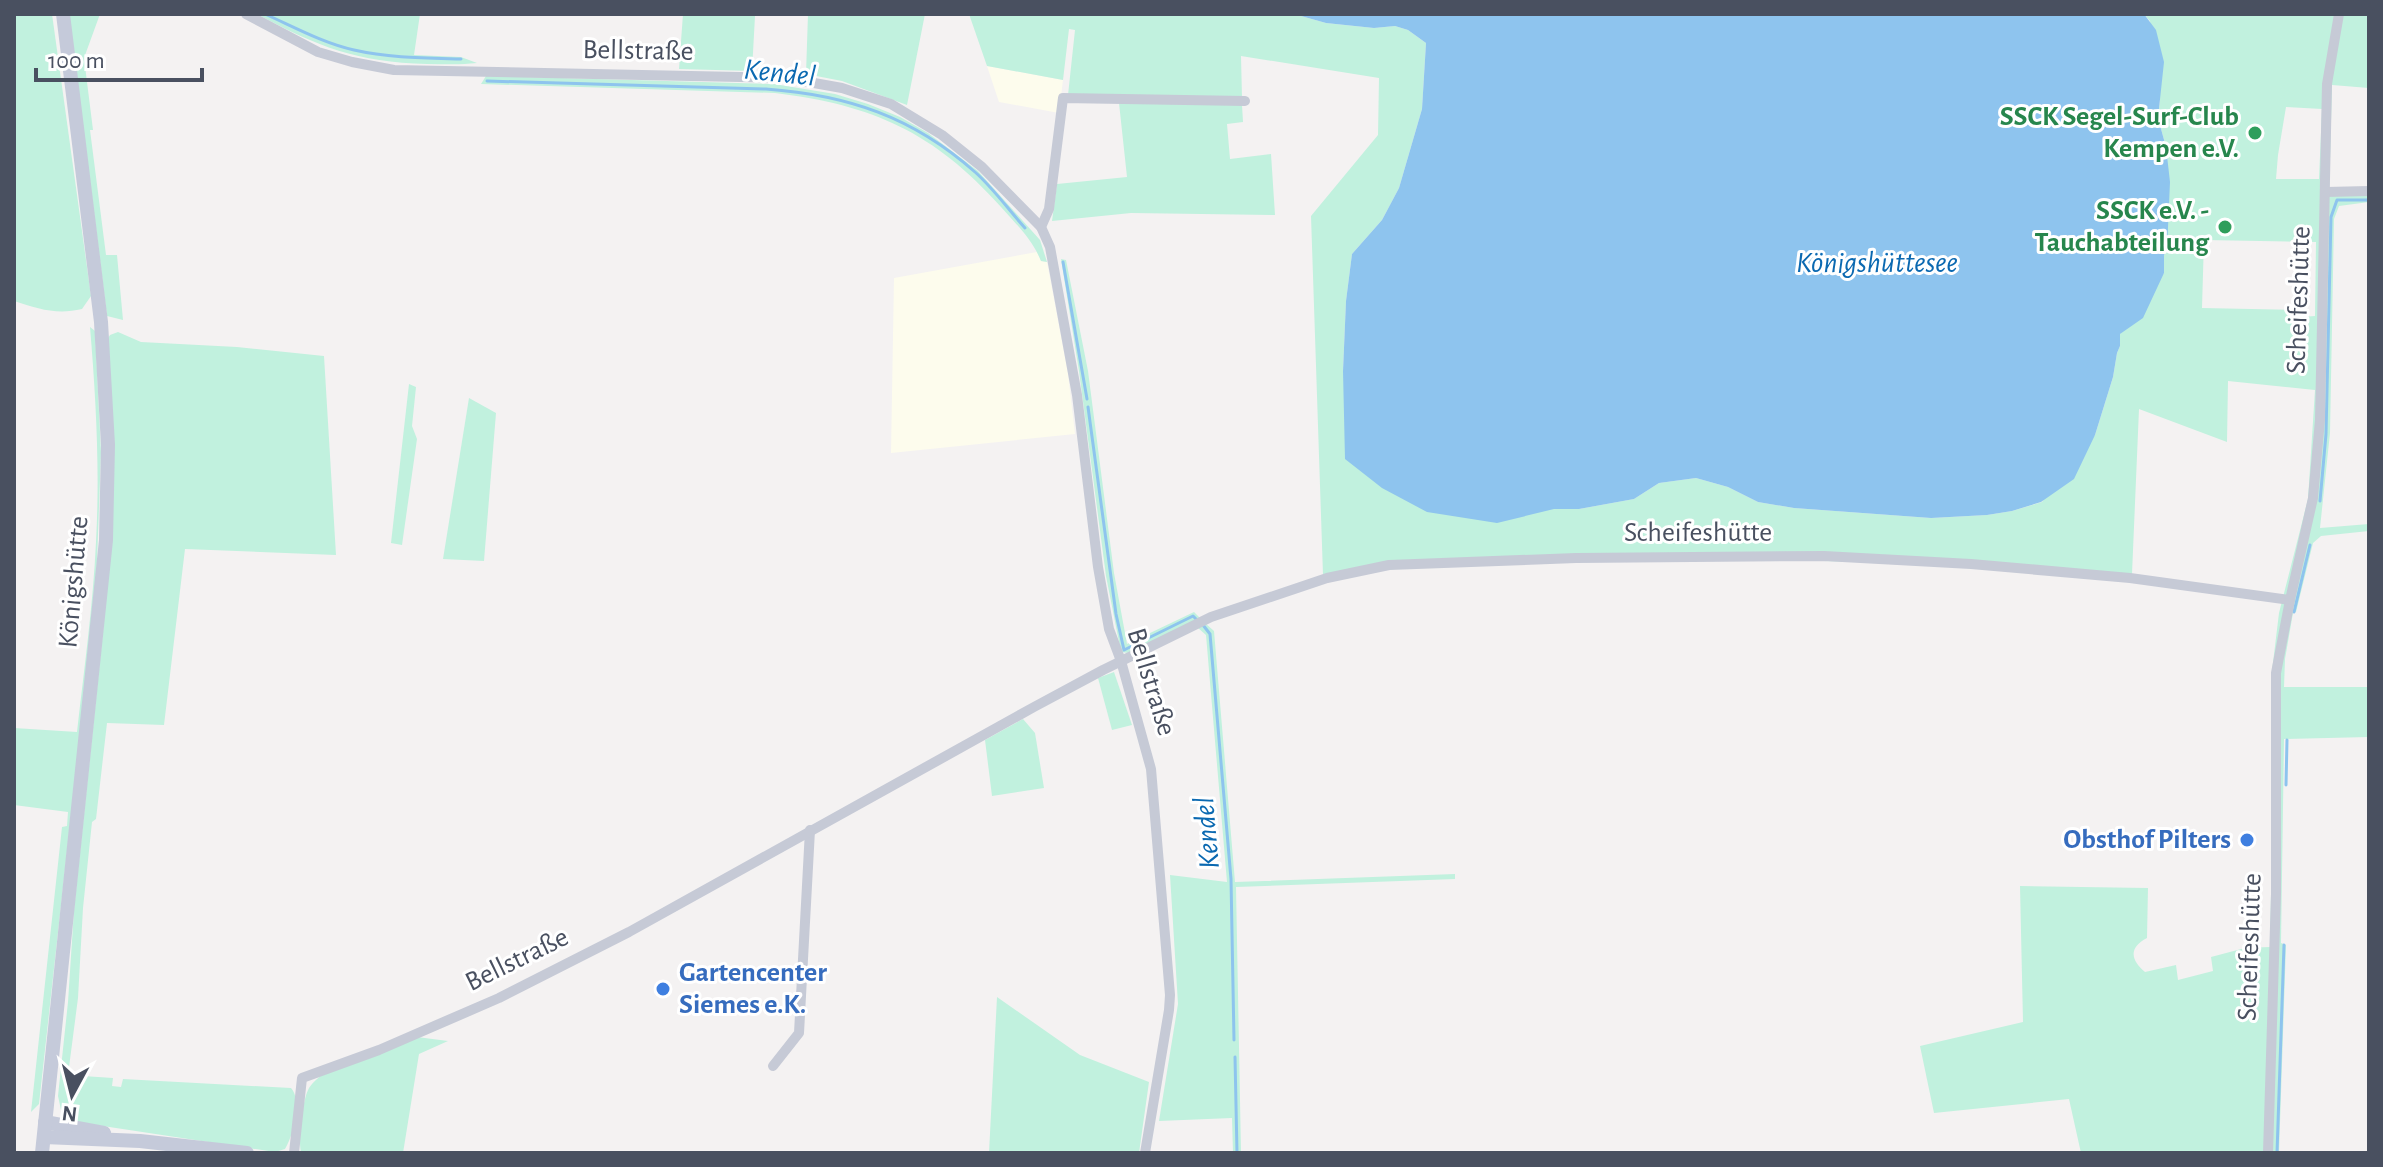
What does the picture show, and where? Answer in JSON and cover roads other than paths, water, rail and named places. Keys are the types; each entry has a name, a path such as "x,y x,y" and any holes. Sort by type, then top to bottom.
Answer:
{"street":[{"name":"Königshütte","path":"42,1153 106,540 108,445 101,322 63,14"},
{"name":"Bellstraße","path":"246,14 318,52 394,70 786,78 842,88 891,104 942,135 982,167 1041,227 1050,247 1077,395 1098,567 1109,629 1151,769 1170,995 1145,1153"},
{"name":"Scheifeshütte","path":"2268,1153 2276,894 2276,673 2313,498 2320,420 2327,84 2339,14"},
{"path":"1041,227 1049,209 1063,98 1245,101"},
{"name":"Scheifeshütte","path":"2326,192 2369,191"},
{"name":"Scheifeshütte","path":"1103,670 1211,617 1327,578 1389,565 1576,558 1824,556 1971,564 2130,578 2290,600"},
{"name":"Bellstraße","path":"294,1153 302,1078 379,1050 499,998 629,932 1103,670"},
{"path":"773,1066 799,1033 810,830"},
{"path":"45,1129 78,1139 140,1141 247,1153"},
{"path":"45,1129 132,1137 140,1141"},
{"path":"61,1153 78,1139"}],"water":[{"name":"Königshüttesee","path":"1294,14 2144,14 2156,30 2164,62 2158,118 2166,147 2170,182 2164,273 2143,318 2120,334 2113,377 2095,435 2074,479 2041,502 2012,511 1931,518 1794,508 1758,502 1728,487 1696,478 1659,483 1634,499 1579,509 1554,509 1497,523 1427,512 1382,488 1345,459 1343,371 1346,301 1352,254 1382,220 1399,188 1422,109 1426,43 1408,30 1395,26 1374,28 1326,23"}],"waterway":[{"name":"Kendel","path":"265,14 320,39 367,53 461,59"},
{"name":"Kendel","path":"487,81 766,89 852,103 903,123 952,153 982,178 1025,228"},
{"path":"2320,501 2326,434 2331,217 2337,200 2369,200"},
{"name":"Kendel","path":"1063,262 1087,399"},
{"name":"Kendel","path":"1088,407 1116,614 1124,650 1193,616 1196,619"},
{"path":"2294,612 2310,545"},
{"name":"Kendel","path":"1203,625 1210,634 1231,879 1234,1040"},
{"path":"2286,785 2287,740"},
{"path":"2277,1153 2284,945"},
{"name":"Kendel","path":"1235,1057 1237,1153"}],"place":[{"name":"SSCK Segel-Surf-Club Kempen e.V.","path":"2255,133"},
{"name":"SSCK e.V. - Tauchabteilung","path":"2225,227"},
{"name":"Obsthof Pilters","path":"2247,840"},
{"name":"Gartencenter Siemes e.K.","path":"663,989"}]}
